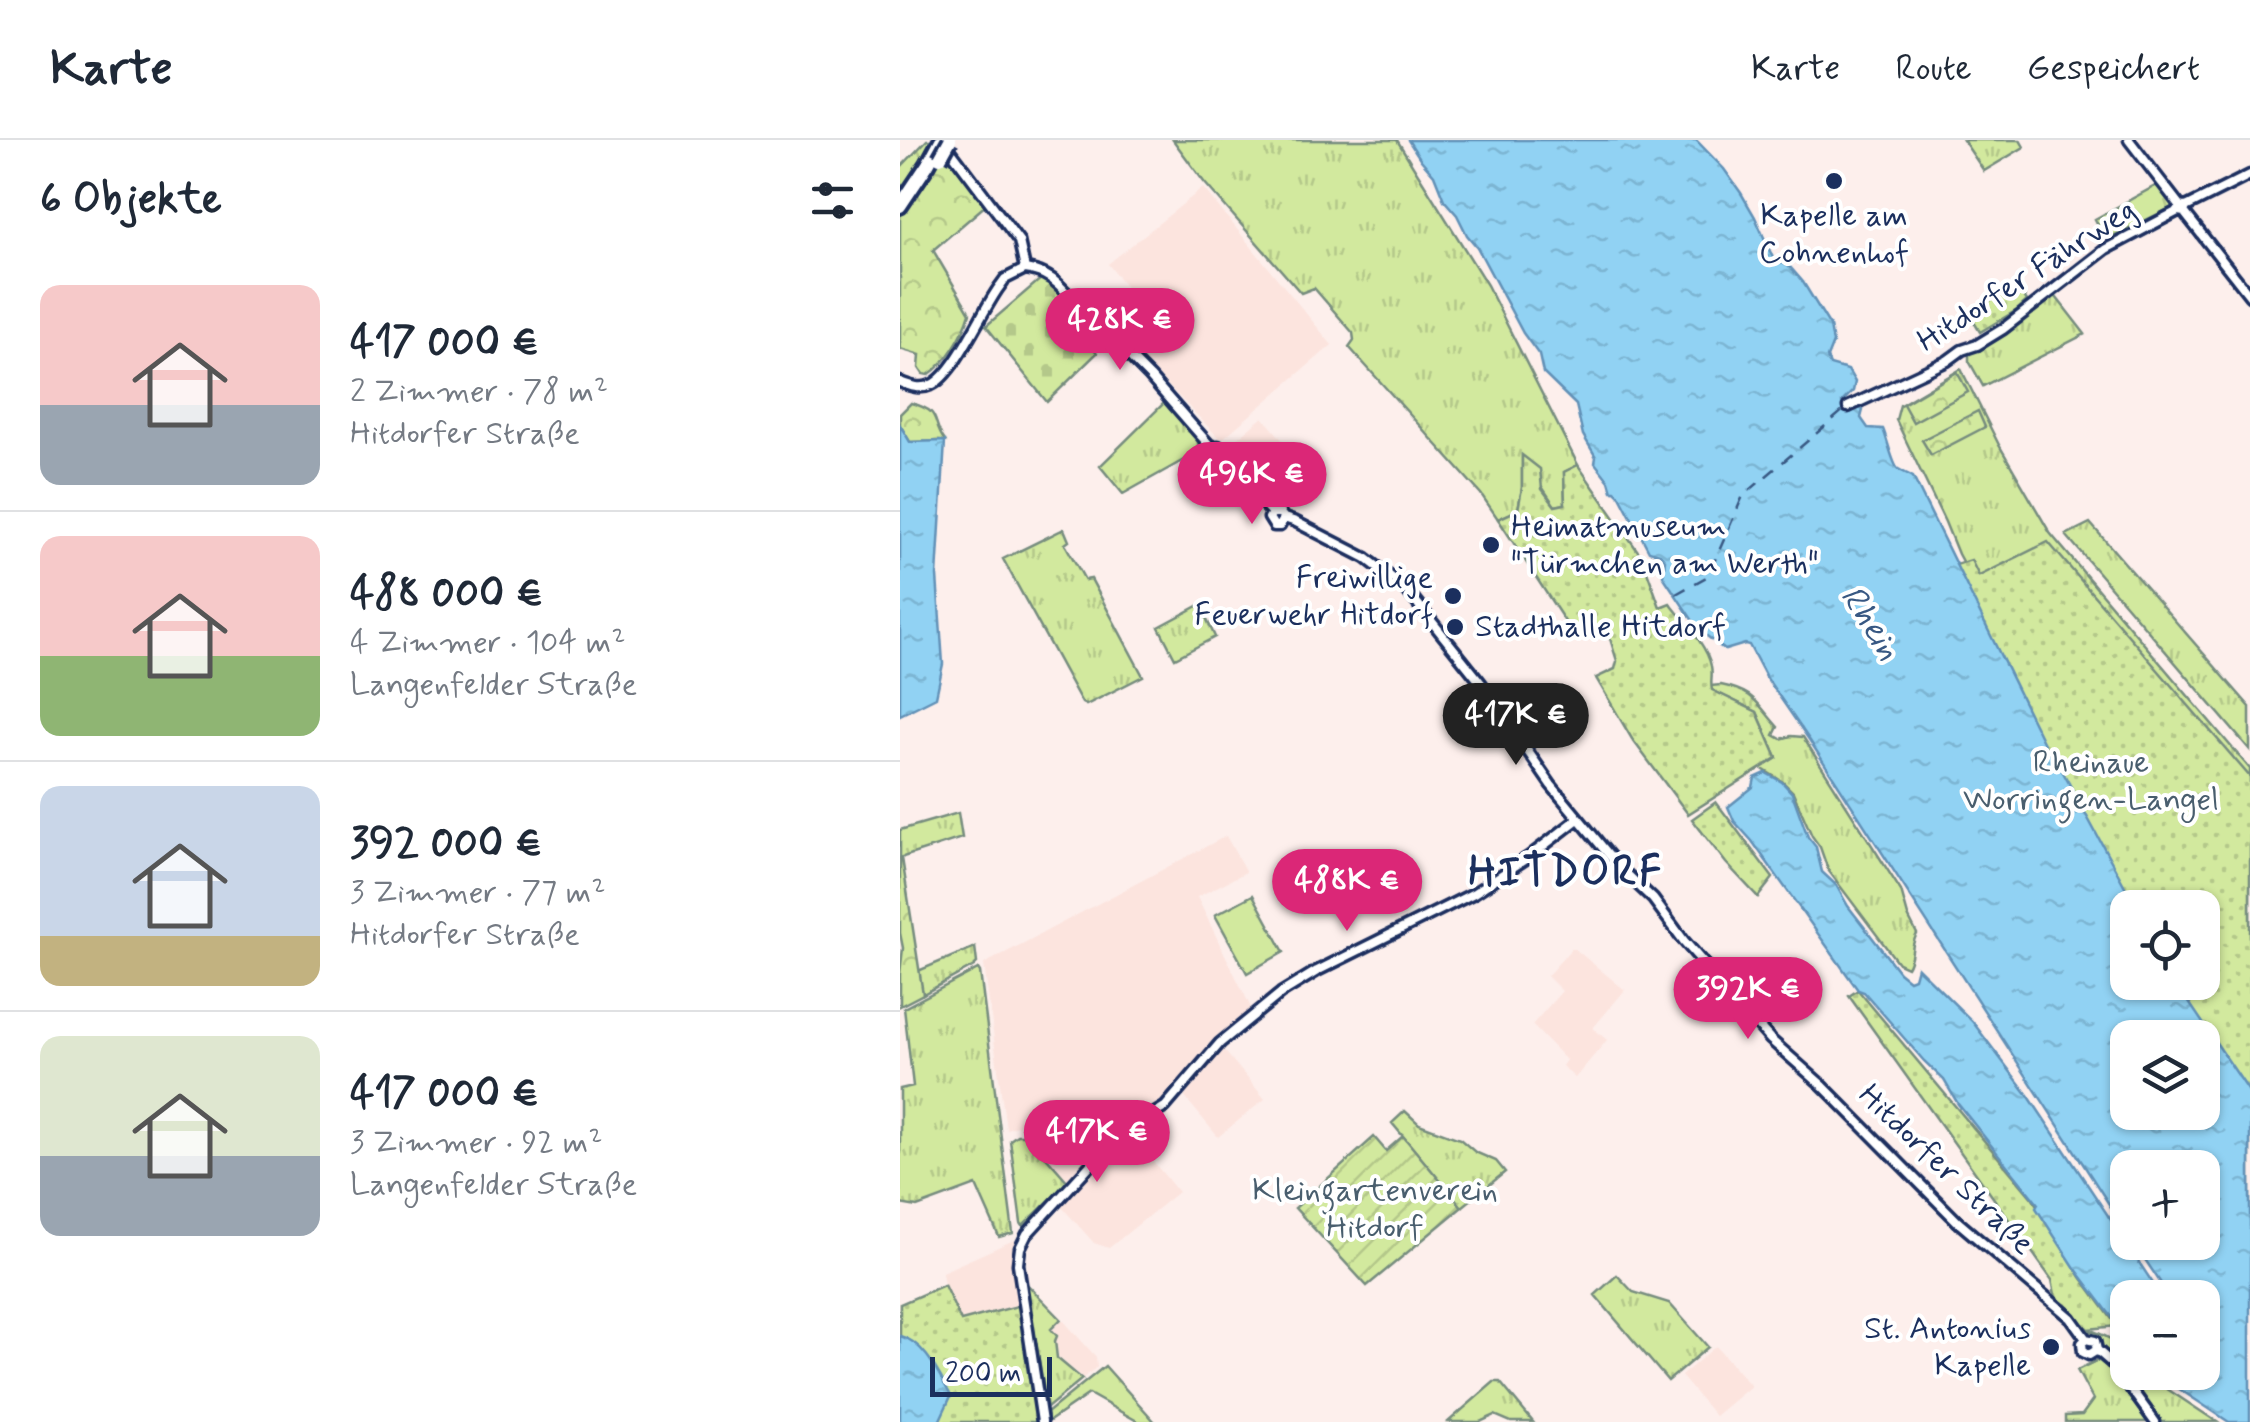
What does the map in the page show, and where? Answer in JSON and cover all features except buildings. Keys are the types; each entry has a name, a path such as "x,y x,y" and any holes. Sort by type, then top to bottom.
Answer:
{"highway":[{"path":"900,206 942,146"},
{"path":"900,218 942,146"}],"street":[{"path":"2128,140 2250,296"},
{"path":"900,382 923,387 942,377 1005,279 1025,269 1020,241 942,146"},
{"name":"Hitdorfer Fährweg","path":"1848,407 1948,362 2018,318 2106,249 2250,175"},
{"name":"Hitdorfer Straße","path":"1025,269 1036,270 1060,285 1150,376 1211,447 1211,458 1220,459 1272,513 1280,512 1284,518 1352,550 1405,588 1440,628 1578,819 1653,900 1771,1040 1827,1090 1958,1222 2071,1318 2086,1339 2081,1346 2084,1354 2097,1350 2112,1364 2154,1422"},
{"path":"1042,1422 1018,1264 1027,1234 1104,1150 1123,1133 1165,1108 1224,1040 1281,992 1317,970 1474,894 1578,819"}],"shaded area":[{"path":"1203,188 1332,345 1221,440 1097,312 1126,287 1108,264"},
{"path":"1263,417 1300,461 1253,488 1228,456 1228,446"},
{"path":"1226,836 1246,872 1197,897 1253,1012 1163,1105 1129,1128 1178,1192 1109,1248 1094,1243 1060,1205 1076,1187 1021,1125 1006,1129 984,964"},
{"path":"1571,949 1625,990 1593,1028 1607,1040 1575,1078 1562,1066 1566,1060 1532,1025 1562,991 1547,976"},
{"path":"1222,1048 1265,1099 1218,1137 1183,1095"},
{"path":"1014,1240 1021,1305 960,1321 942,1272"},
{"path":"1062,1319 1096,1357 1097,1367 1083,1378 1058,1357 1058,1336 1052,1330"},
{"path":"1716,1346 1751,1386 1715,1416 1681,1376"}],"green space":[{"path":"927,140 937,140 987,204 933,250 970,313 954,347 928,375 919,368 920,355 900,349 900,168"},
{"path":"1173,140 1397,140 1487,285 1578,465 1564,472 1565,504 1555,506 1522,457 1518,510 1498,519 1481,494 1349,347 1353,333 1314,288 1301,293 1204,182"},
{"path":"1963,140 2020,140 2024,147 1984,171"},
{"path":"2159,184 2173,204 2171,208 2104,237 2095,219"},
{"path":"1043,277 1088,321 1082,331 1097,353 1047,402 986,326"},
{"path":"2018,286 2027,301 1980,332 1968,312"},
{"path":"2053,293 2085,334 1983,386 1969,361 1969,351 1997,338"},
{"path":"1961,369 2050,533 2250,769 2250,1078 2211,1000 2220,1000 2220,890 2189,890 1990,613 1896,420 1900,405"},
{"path":"1957,372 1968,392 1913,422 1903,404"},
{"path":"1165,402 1198,440 1198,452 1123,494 1100,466"},
{"path":"911,403 932,414 945,441 910,442 900,425 900,414"},
{"path":"1978,411 1985,427 1931,455 1922,440"},
{"path":"1522,455 1540,469 1542,489 1555,506 1565,504 1564,472 1578,465 1642,557 1660,607 1670,603 1705,650 1711,666 1712,690 1757,712 1777,758 1688,814 1632,739 1596,678 1615,669 1617,661 1606,626 1573,634 1498,519 1518,510"},
{"path":"2090,523 2250,707 2250,750 2066,535"},
{"path":"1064,529 1069,541 1065,544 1085,580 1091,579 1143,676 1086,705 1003,559"},
{"name":"Rheinaue Worringen-Langel","path":"2048,542 2250,777 2250,1251 2220,1199 2220,1150 2202,1150 2202,1130 2220,1130 2220,1020 2116,1020 1829,606 1971,560 1979,576"},
{"path":"1200,605 1215,637 1175,658 1159,627"},
{"path":"1710,686 1742,691 1754,700 1778,727 1774,735 1781,739 1803,737 1901,891 1917,934 1907,967 1898,963 1828,870 1793,792 1761,768 1777,758 1757,712"},
{"path":"1716,802 1773,878 1758,897 1692,819"},
{"path":"958,813 962,838 900,858 900,830"},
{"path":"900,858 923,994 900,1006 903,948"},
{"path":"1253,895 1284,952 1247,973 1215,915"},
{"path":"975,947 974,966 923,994 918,971"},
{"path":"978,969 1013,1233 999,1237 976,1185 917,1207 900,1204 900,1089 913,1086 904,1008"},
{"path":"1858,990 2033,1199 2110,1316 2110,1327 2088,1329 2056,1299 2052,1280 1849,996"},
{"path":"1405,1111 1419,1124 1460,1139 1475,1152 1496,1161 1505,1172 1462,1207 1392,1123"},
{"path":"1027,1135 1068,1182 1023,1226 1010,1140"},
{"name":"Kleingartenverein Hitdorf","path":"1403,1136 1462,1207 1367,1286 1295,1208 1374,1137 1386,1151"},
{"path":"1617,1275 1633,1292 1669,1303 1708,1347 1668,1381 1595,1295"},
{"path":"1026,1283 1061,1319 1051,1329 1057,1336 1057,1358 1082,1379 1047,1408"},
{"path":"944,1285 961,1321 1021,1305 1039,1422 900,1422 900,1304"},
{"path":"2088,1329 2110,1339 2109,1355"},
{"path":"2098,1360 2110,1371 2110,1390 2124,1390 2148,1422 2065,1422 2065,1416 2082,1415 2093,1400 2077,1370"},
{"path":"1105,1366 1155,1422 1139,1422 1089,1394 1048,1422 1047,1413"},
{"path":"1494,1382 1500,1382 1533,1422 1511,1422 1495,1415 1480,1422 1448,1422"},
{"path":"2134,1390 2169,1390 2217,1422 2157,1422"}],"water":[{"name":"Rhein","path":"1408,140 1696,140 1741,193 1773,258 1790,267 1803,282 1830,326 1830,365 1848,370 1855,382 1853,391 1842,402 1847,411 1863,410 1861,418 1868,428 1883,429 1896,467 1913,477 2048,752 2052,752 2127,890 2110,890 2110,1000 2187,1000 2201,1020 2110,1020 2110,1130 2220,1130 2220,1048 2250,1093 2250,1422 2229,1422 2181,1390 2220,1390 2220,1280 2159,1280 2145,1260 2220,1260 2220,1150 2110,1150 2110,1206 1766,677 1749,645 1725,650 1699,630 1663,576 1665,560 1649,551 1620,496 1612,491 1595,463 1576,405 1543,373 1539,355 1477,247 1444,200 1434,175"},
{"path":"900,425 910,442 945,441 937,576 943,664 936,697 900,715"},
{"path":"1766,773 1792,793 1808,837 1816,847 1822,872 1836,885 1899,972 1909,980 1914,978 1917,967 1972,1021 2028,1095 2110,1219 2110,1260 2137,1260 2151,1280 2110,1280 2110,1314 2075,1268 2036,1208 2038,1204 1958,1104 1944,1080 1858,990 1734,821 1728,807 1753,787 1755,778"},
{"path":"900,1336 924,1352 951,1396 939,1422 900,1422"}],"ferry route":[{"path":"1676,594 1708,576 1743,496 1845,409"}],"place":[{"name":"Kapelle am Cohnenhof","path":"1834,181"},
{"name":"Heimatmuseum \"Türmchen am Werth\"","path":"1491,545"},
{"name":"Freiwillige Feuerwehr Hitdorf","path":"1453,596"},
{"name":"Stadthalle Hitdorf","path":"1455,627"},
{"name":"St. Antonius Kapelle","path":"2051,1347"}],"district":[{"name":"HITDORF","path":"1566,873"}]}
